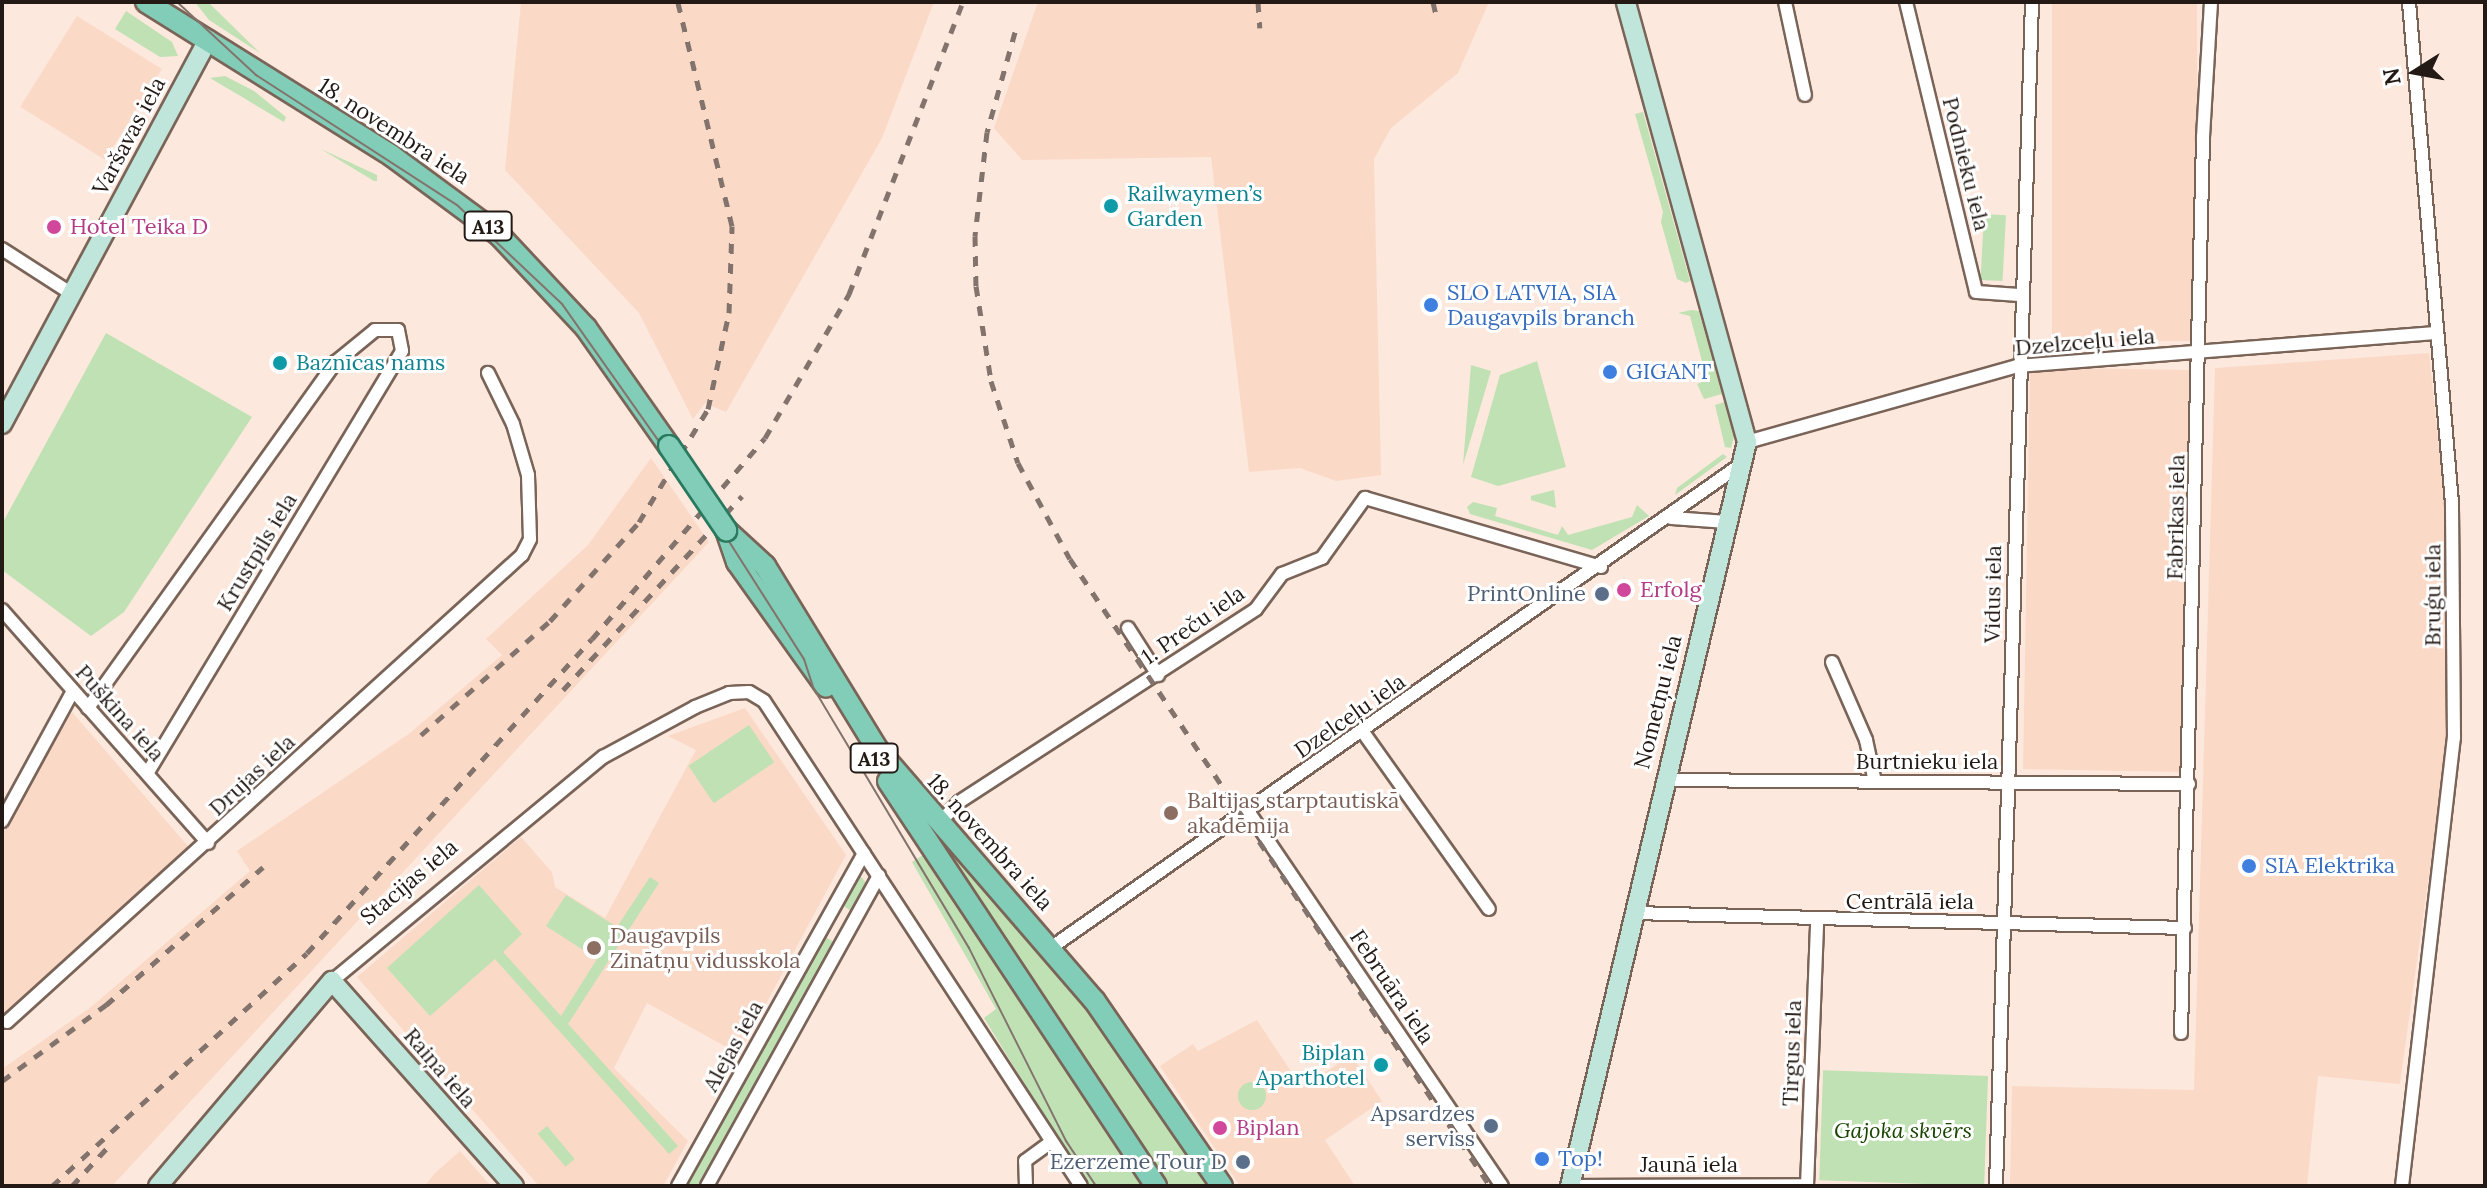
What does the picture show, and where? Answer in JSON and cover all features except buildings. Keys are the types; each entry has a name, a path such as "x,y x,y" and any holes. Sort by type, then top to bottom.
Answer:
{"main road":[{"name":"18. novembra iela","path":"146,2 171,9 208,40 392,156 499,235 586,328 726,530 765,566 877,749 1052,947 1222,1186"},
{"name":"18. novembra iela","path":"726,530 737,562 852,724 1156,1186"}],"street":[{"name":"Nometņu iela","path":"1570,1186 1664,780 1745,462 1747,442 1626,2"},
{"path":"1785,2 1805,95"},
{"name":"Podnieku iela","path":"1906,2 1976,292 2020,295"},
{"name":"Vidus iela","path":"1996,1186 2007,922 2017,366 2032,2"},
{"name":"Fabrikas iela","path":"2181,1033 2198,353 2211,2"},
{"name":"Bruģu iela","path":"2402,1186 2454,738 2453,530 2418,62 2409,2"},
{"name":"Varšavas iela","path":"2,424 208,40"},
{"path":"2,249 72,294"},
{"name":"Krustpils iela","path":"88,708 336,362 375,330 388,327 398,330 402,351 147,773"},
{"name":"Dzelzceļu iela","path":"1747,442 2017,366 2436,333"},
{"name":"Drujas iela","path":"7,1022 208,843 522,555 530,539 528,475 513,424 488,373"},
{"name":"Dzelceļu iela","path":"1052,947 1601,567 1745,462"},
{"name":"1. Preču iela","path":"940,822 959,802 1256,609 1282,574 1322,558 1365,498 1601,567"},
{"path":"1671,518 1728,522"},
{"name":"Puškina iela","path":"2,610 208,843"},
{"path":"1128,628 1158,675"},
{"path":"1832,662 1866,740 1875,782"},
{"path":"2,821 73,691"},
{"name":"Stacijas iela","path":"162,1184 332,981 603,757 695,707 729,693 749,692 764,701 864,853"},
{"path":"1363,732 1489,909"},
{"name":"Burtnieku iela","path":"1664,780 2189,784"},
{"name":"Februāra iela","path":"1248,811 1502,1186"},
{"path":"864,853 1081,1186"},
{"name":"Alejas iela","path":"678,1186 864,853"},
{"name":"Alejas iela","path":"707,1186 879,876"},
{"name":"Centrālā iela","path":"1634,913 1817,922 2007,922 2185,928"},
{"name":"Tirgus iela","path":"1807,1186 1817,922"},
{"path":"823,925 846,937"},
{"name":"Raiņa iela","path":"332,981 514,1186"},
{"path":"1026,1186 1025,1161 1051,1142"},
{"name":"Jaunā iela","path":"1570,1186 1807,1186"}],"shaded area":[{"path":"521,2 934,2 882,138 726,412 705,403 693,419 639,313 505,170"},
{"path":"1038,2 1489,2 1458,73 1391,128 1374,159 1381,475 1336,481 1300,468 1249,472 1211,157 1022,160 994,128"},
{"path":"2052,2 2197,2 2197,341 2052,341"},
{"path":"77,16 162,69 105,160 20,107"},
{"path":"2429,353 2450,556 2448,736 2400,1084 2318,1076 2307,1186 2010,1186 2012,1086 2194,1090 2215,368"},
{"path":"2030,367 2190,370 2183,772 2023,769"},
{"path":"651,458 709,542 112,1186 2,1186 2,1069 91,1007 250,871 237,851 410,733 502,655 486,639 588,545"},
{"name":"Daugavpils Zinātņu vidusskola","path":"745,708 846,855 739,1054 647,1003 614,1068 688,1141 663,1186 539,1186 357,977 521,837 552,872 555,887 605,918 696,750 668,736"},
{"path":"72,712 193,852 2,1028 2,835"},
{"path":"1257,1020 1302,1088 1351,1055 1382,1101 1325,1140 1355,1186 1240,1186 1160,1066 1193,1044 1198,1051"},
{"path":"460,1151 491,1186 425,1186 434,1174"}],"green space":[{"path":"195,2 208,2 260,53 209,20"},
{"path":"126,11 172,42 178,56 160,57 115,29"},
{"path":"225,76 254,91 286,117 284,122 210,78"},
{"path":"1643,112 1690,281 1686,283 1677,279 1661,222 1663,212 1635,114"},
{"path":"321,149 377,175 377,181 374,181"},
{"path":"1984,214 2006,215 2003,281 1981,280"},
{"path":"1699,311 1722,394 1704,399 1697,384 1707,380 1690,316 1678,313"},
{"path":"106,333 252,417 124,612 91,636 2,570 2,524"},
{"path":"1537,361 1566,467 1498,486 1471,477 1500,375"},
{"path":"1471,365 1491,371 1463,465"},
{"path":"1724,402 1734,436 1731,448 1725,447 1715,405"},
{"path":"1723,454 1727,457 1675,495 1677,488"},
{"path":"1554,490 1556,508 1531,500 1531,496"},
{"path":"1473,502 1497,508 1495,516 1558,535 1562,526 1568,535 1632,517 1637,505 1649,516 1592,550 1470,514 1467,507"},
{"path":"749,725 774,762 714,803 688,766"},
{"path":"945,840 1083,1000 1209,1186 1167,1186 938,846"},
{"path":"926,853 984,947 1144,1186 1090,1186 1060,1142 984,1018 996,1009 912,862"},
{"path":"859,874 867,884 851,911 842,905"},
{"path":"650,877 659,883 568,1024 678,1146 669,1154 495,959 430,1016 387,968 479,885 522,934 503,952 561,1016 597,959 546,926 566,895 617,927"},
{"path":"825,937 834,942 698,1186 687,1186"},
{"name":"Gajoka skvērs","path":"1823,1070 1988,1076 1984,1186 1819,1180"},
{"path":"1252,1082 1262,1086 1266,1096 1262,1106 1252,1110 1242,1106 1238,1096 1242,1086"},
{"path":"547,1126 575,1159 565,1167 538,1134"}],"tram line":[{"path":"177,2 256,75 457,205 562,304 723,532 804,659 814,689 969,948 1066,1141 1096,1186"}],"railway":[{"path":"421,735 550,621 639,522 708,409 729,313 732,226 678,2"},
{"path":"52,1186 307,953 592,639 765,438 849,294 963,2"},
{"path":"1258,2 1260,28"},
{"path":"1433,2 1437,20"},
{"path":"1015,32 987,132 975,236 976,286 991,381 1018,463 1070,559 1490,1186"},
{"path":"563,690 742,496"},
{"path":"2,1081 106,1005 263,867"},
{"path":"72,1186 107,1148"}],"place":[{"name":"Railwaymen’s Garden","path":"1111,206"},
{"name":"Hotel Teika D","path":"54,227"},
{"name":"SLO LATVIA, SIA Daugavpils branch","path":"1431,305"},
{"name":"Baznīcas nams","path":"280,363"},
{"name":"GIGANT","path":"1610,372"},
{"name":"Erfolg","path":"1624,590"},
{"name":"PrintOnline","path":"1602,594"},
{"name":"Baltijas starptautiskā akadēmija","path":"1171,813"},
{"name":"SIA Elektrika","path":"2249,866"},
{"name":"Daugavpils Zinātņu vidusskola","path":"594,948"},
{"name":"Biplan Aparthotel","path":"1381,1065"},
{"name":"Apsardzes serviss","path":"1491,1126"},
{"name":"Biplan","path":"1220,1128"},
{"name":"Top!","path":"1542,1159"},
{"name":"Ezerzeme Tour D","path":"1243,1162"}]}
